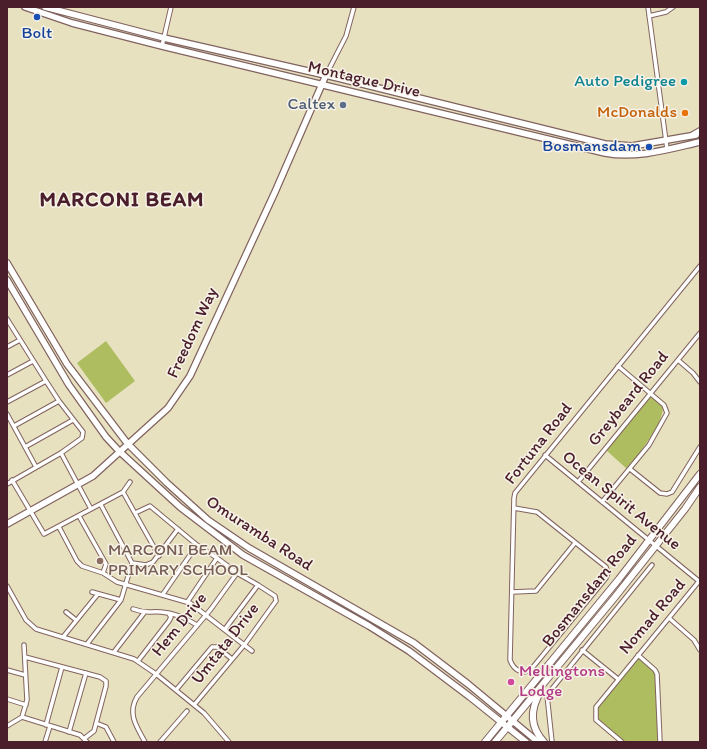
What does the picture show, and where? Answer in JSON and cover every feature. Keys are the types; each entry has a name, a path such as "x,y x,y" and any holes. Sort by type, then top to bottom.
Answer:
{"main road":[{"name":"Montague Drive","path":"25,7 72,23 162,46 612,154 629,156 700,142"},
{"name":"Montague Drive","path":"45,7 164,38 326,75 605,144 626,146 693,135"},
{"name":"Freedom Way","path":"7,524 93,476 127,443 168,408 187,381 275,192 326,75"},
{"path":"693,135 700,132"},
{"name":"Omuramba Road","path":"7,263 67,364 127,443 167,483 224,531 289,572 402,636 452,671 538,742"},
{"name":"Omuramba Road","path":"7,280 69,385 106,437 119,451 180,507 219,538 244,555 369,626 409,651 526,742"},
{"name":"Bosmansdam Road","path":"485,742 700,474"},
{"name":"Bosmansdam Road","path":"495,742 656,546 700,487"},
{"path":"544,742 535,730 532,716 534,703 550,676"}],"street":[{"path":"162,46 171,7"},
{"path":"326,75 346,36 354,7"},
{"path":"648,7 667,149"},
{"path":"649,16 666,12 673,7"},
{"name":"Fortuna Road","path":"575,543 606,567 607,575 533,667 528,672 522,673 516,669 510,660 514,508 516,491 700,266"},
{"path":"7,319 59,401 82,432 82,438 61,453 7,484"},
{"name":"Greybeard Road","path":"578,482 700,333"},
{"path":"7,346 20,340"},
{"path":"678,360 693,373 700,382"},
{"path":"7,375 33,361"},
{"path":"602,502 649,445 667,413 664,404 618,366"},
{"path":"7,402 46,381"},
{"path":"14,426 59,401"},
{"path":"7,414 36,467"},
{"path":"25,447 73,420"},
{"path":"630,469 660,493 667,494 672,492 700,447"},
{"path":"61,453 91,510"},
{"name":"Ocean Spirit Avenue","path":"545,455 700,581"},
{"path":"12,480 44,534 124,492 130,482"},
{"path":"124,492 159,556"},
{"path":"87,644 121,600 132,563 101,505"},
{"path":"135,512 150,506 197,545 237,573 258,585 226,630"},
{"path":"512,592 536,591 575,543 535,511 514,508"},
{"path":"79,516 106,564 103,573"},
{"path":"59,527 79,564 103,573 117,582 188,601 245,644 252,651"},
{"path":"132,563 146,565 153,562 178,529"},
{"path":"163,594 197,545"},
{"path":"188,601 217,558"},
{"path":"552,742 547,695 652,565"},
{"name":"Hem Drive","path":"145,742 134,719 132,708 137,698 206,614 237,573"},
{"name":"Nomad Road","path":"622,742 596,718 597,705 700,581"},
{"name":"Umtata Drive","path":"194,705 245,644 277,598 265,588 258,585"},
{"path":"7,586 22,614 36,629 114,652 138,661 204,713 229,742"},
{"path":"92,592 121,600"},
{"path":"63,637 98,594"},
{"path":"133,609 144,613 168,614 184,618 197,625"},
{"path":"66,612 76,620"},
{"path":"114,652 144,613"},
{"path":"138,661 169,621 170,617 168,614"},
{"path":"669,618 694,640 700,650"},
{"path":"7,726 22,717 26,705 24,645"},
{"path":"176,690 212,647 217,647 232,659"},
{"path":"582,650 618,679"},
{"path":"638,655 656,672 660,742"},
{"path":"22,717 69,732 86,740 92,733 96,723 107,684 102,679 86,673 25,658"},
{"path":"46,725 62,667"},
{"path":"7,670 26,675"},
{"path":"69,732 86,673"},
{"path":"7,699 26,705"},
{"path":"160,742 187,712"},
{"path":"96,723 106,727 114,742"},
{"path":"46,742 50,726"}],"green space":[{"path":"106,341 135,381 106,403 77,363"},
{"path":"649,398 653,398 662,405 663,411 650,438 627,469 606,450"},
{"path":"638,655 655,669 660,742 623,742 597,718 597,705"}],"place":[{"name":"Bolt","path":"37,17"},
{"name":"Auto Pedigree","path":"684,82"},
{"name":"Caltex","path":"343,105"},
{"name":"McDonalds","path":"685,113"},
{"name":"Bosmansdam","path":"649,147"},
{"name":"MARCONI BEAM PRIMARY SCHOOL","path":"100,561"},
{"name":"Mellingtons Lodge","path":"511,682"}],"district":[{"name":"MARCONI BEAM","path":"122,201"}]}
